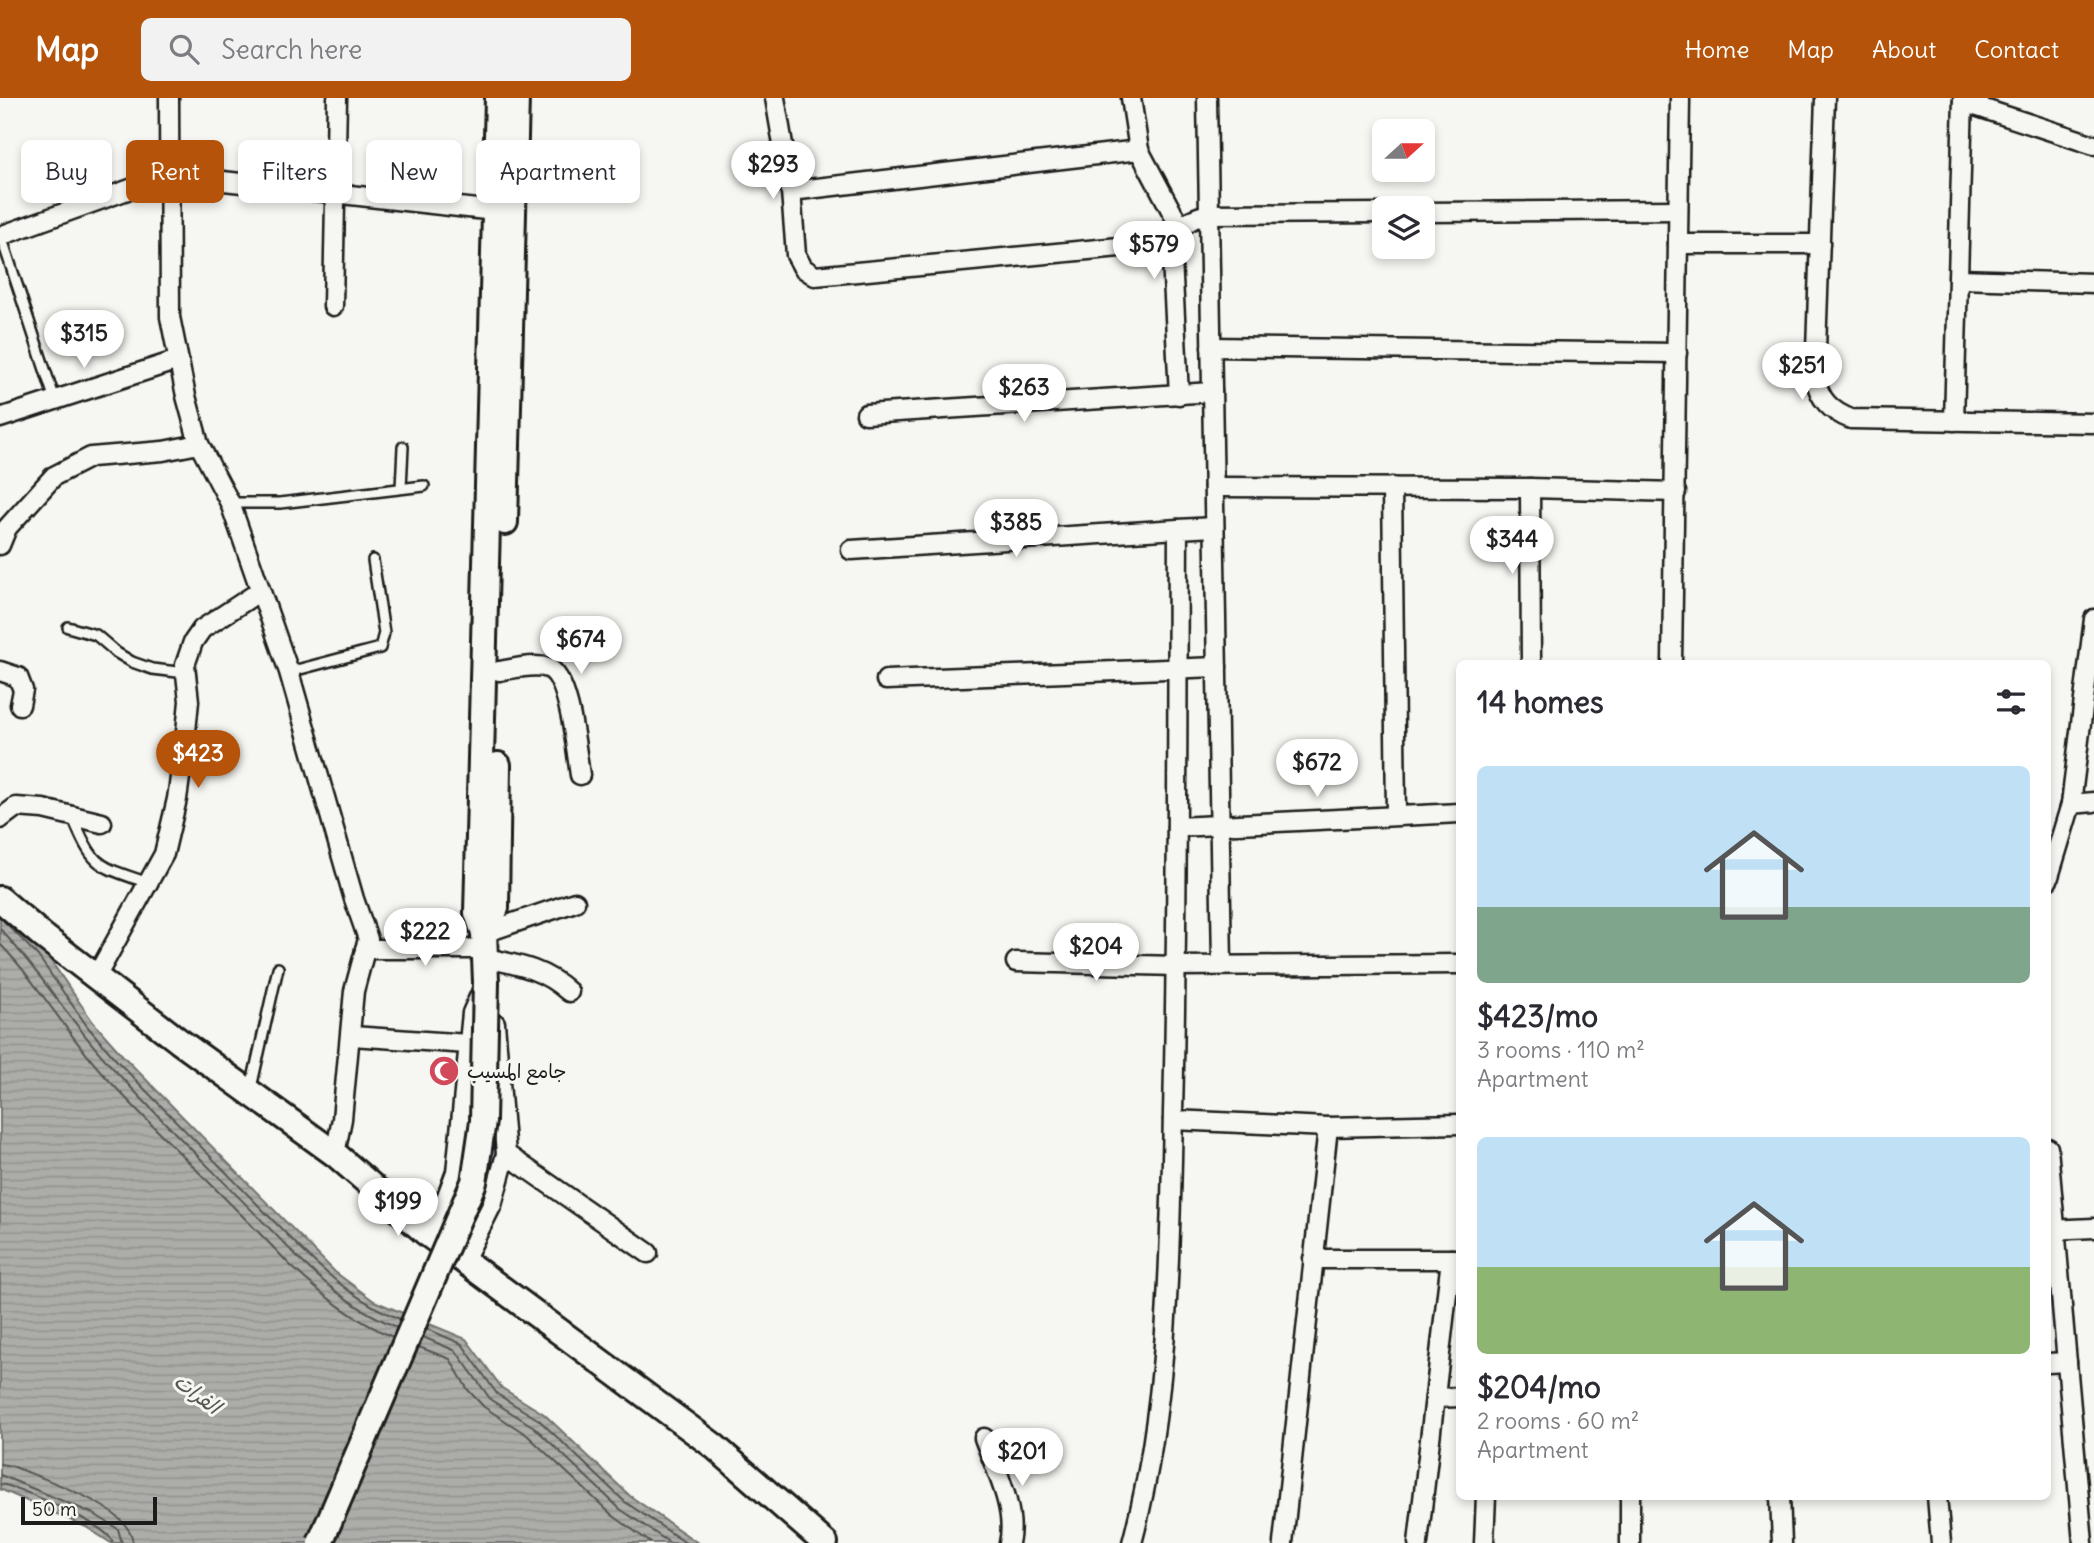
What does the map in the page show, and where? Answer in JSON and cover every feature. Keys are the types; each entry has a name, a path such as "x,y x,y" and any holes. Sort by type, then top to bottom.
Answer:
{"main road":[{"path":"320,1543 474,1182 483,1121 485,955 477,913 498,98"},
{"path":"485,955 496,908 499,671 516,98"},
{"path":"0,899 96,976 335,1154 432,1236 714,1446 824,1543"}],"street":[{"path":"169,98 169,140"},
{"path":"337,98 337,140"},
{"path":"775,98 791,191 796,255 803,268 815,276 1176,234 1193,217 1209,214 1372,213"},
{"path":"1131,98 1139,150 1176,234 1180,395"},
{"path":"1207,98 1222,964"},
{"path":"1672,660 1680,98"},
{"path":"1825,98 1815,377 1823,399 1830,408 1851,419 2094,423"},
{"path":"1954,421 1963,100 2094,145"},
{"path":"791,191 1139,150"},
{"path":"0,236 126,191"},
{"path":"352,195 495,211"},
{"path":"169,203 170,317 200,444 230,503 289,673 342,860 368,939 354,991 352,1036 335,1154"},
{"path":"333,306 336,203"},
{"path":"1435,212 1678,210"},
{"path":"1678,244 1820,244"},
{"path":"1958,279 2094,283"},
{"path":"1212,347 1677,353"},
{"path":"0,418 178,360"},
{"path":"866,415 1212,392"},
{"path":"0,545 7,528 54,476 91,457 163,451 200,444"},
{"path":"1214,487 1530,488 1676,492"},
{"path":"1392,487 1396,814"},
{"path":"1530,488 1531,660"},
{"path":"851,550 1214,527"},
{"path":"1132,1543 1153,1451 1161,1368 1173,1120 1177,966 1178,530"},
{"path":"96,976 164,854 177,799 189,701 186,673 193,642 202,629 260,591"},
{"path":"2051,870 2071,804 2094,619"},
{"path":"499,671 540,666 559,676 580,775"},
{"path":"886,680 1217,667"},
{"path":"0,671 18,677 23,690 20,705"},
{"path":"2071,804 2094,802"},
{"path":"0,819 16,807 102,823"},
{"path":"1177,827 1456,813"},
{"path":"432,1236 456,1172 468,1044 485,955 575,902"},
{"path":"365,949 485,955 538,969 553,977 569,992"},
{"path":"464,1260 492,1205 506,1154 495,1018 485,955"},
{"path":"1016,962 1177,966 1456,964"},
{"path":"352,1036 468,1044"},
{"path":"1173,1120 1328,1127 1456,1124"},
{"path":"1283,1543 1328,1127"},
{"path":"506,1154 648,1253"},
{"path":"2051,1210 2082,1543"},
{"path":"2052,1230 2094,1228"},
{"path":"1313,1259 1455,1259 1418,1543"},
{"path":"2051,1363 2067,1362"},
{"path":"1435,1398 1456,1397"},
{"path":"984,1438 1000,1480 1009,1519 1009,1543"},
{"path":"1484,1543 1486,1500"},
{"path":"1630,1500 1630,1543"},
{"path":"1780,1500 1782,1543"},
{"path":"1937,1500 1941,1543"}],"lane":[{"path":"0,236 55,401"},
{"path":"401,488 403,447"},
{"path":"230,503 279,503 424,486"},
{"path":"289,673 380,648 384,633 373,560"},
{"path":"68,626 96,635 132,662 152,669 186,673"},
{"path":"72,816 87,852 98,865 148,883"},
{"path":"250,1093 278,968"}],"water":[{"name":"الفرات","path":"0,909 44,951 93,1022 124,1057 335,1272 374,1301 466,1339 502,1388 544,1414 630,1496 698,1543 111,1543 86,1527 0,1489"}],"place":[{"name":"جامع المسيب","path":"444,1071"}]}
